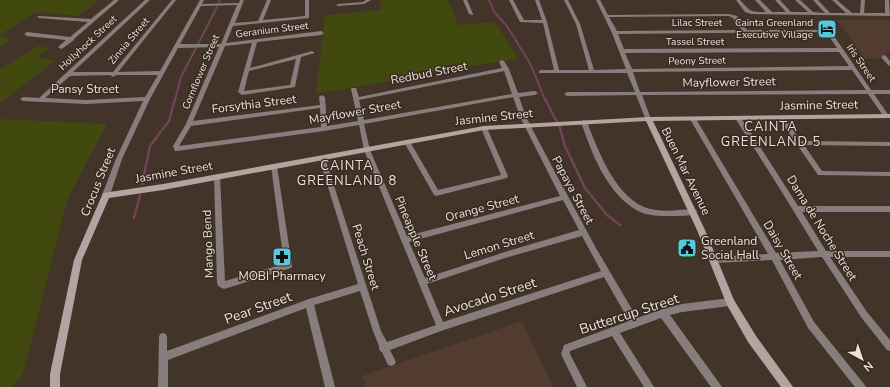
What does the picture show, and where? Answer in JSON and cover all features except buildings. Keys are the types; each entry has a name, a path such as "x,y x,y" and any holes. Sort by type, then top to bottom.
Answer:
{"street":[{"path":"61,47 117,0"},
{"name":"Hollyhock Street","path":"40,100 148,0"},
{"name":"Zinnia Street","path":"113,74 174,0"},
{"path":"260,22 269,0"},
{"path":"231,25 307,17 307,0"},
{"path":"338,5 364,3 369,0"},
{"path":"465,0 471,14"},
{"path":"511,0 522,21 546,22"},
{"path":"537,0 546,22 557,72"},
{"path":"566,0 578,24 592,71"},
{"name":"Buen Mar Avenue","path":"598,0 615,33 637,94 693,212 730,302 752,339 788,387"},
{"path":"738,0 748,11 817,17 850,14 889,14 887,0"},
{"path":"757,0 770,13"},
{"path":"777,0 790,14"},
{"name":"Iris Street","path":"797,0 817,17 888,116"},
{"path":"815,0 830,15"},
{"path":"834,0 850,14"},
{"path":"862,14 863,0"},
{"path":"201,3 241,2"},
{"name":"Cornflower Street","path":"177,149 176,146 188,124 241,2"},
{"name":"Crocus Street","path":"55,387 55,374 78,260 106,195 119,159 147,99 201,3"},
{"path":"607,16 729,15 735,17 746,32"},
{"path":"39,17 93,21"},
{"name":"Lilac Street","path":"615,33 827,31"},
{"name":"Geranium Street","path":"178,46 223,45 321,33"},
{"path":"27,34 72,39"},
{"path":"255,41 241,92 242,93 290,87 295,84 299,56"},
{"name":"Tassel Street","path":"622,51 840,50"},
{"path":"248,70 312,53"},
{"path":"884,57 890,64"},
{"name":"Papaya Street","path":"502,62 517,95 527,125 606,273 635,323"},
{"name":"Peony Street","path":"541,72 853,68"},
{"name":"Redbud Street","path":"356,99 506,69"},
{"path":"67,74 162,74"},
{"name":"Pineapple Street","path":"354,88 367,150 441,327"},
{"name":"Mayflower Street","path":"567,94 890,92"},
{"name":"Mayflower Street","path":"177,149 324,129 535,93"},
{"path":"322,97 324,129"},
{"name":"Pansy Street","path":"23,99 86,102 147,99"},
{"name":"Forsythia Street","path":"188,124 323,106"},
{"name":"Jasmine Street","path":"106,195 322,158 484,128 648,119 888,116"},
{"path":"781,117 820,173 890,174"},
{"name":"Dama de Noche Street","path":"738,118 866,320 890,347"},
{"name":"Daisy Street","path":"693,119 774,257 811,325 861,387"},
{"path":"584,122 594,151 615,186 626,197 641,208 655,213 693,212"},
{"path":"407,142 436,193 505,176 484,128"},
{"path":"799,144 890,144"},
{"name":"Peach Street","path":"322,158 383,348 391,362"},
{"name":"Mango Bend","path":"217,176 221,283 224,285 288,266 274,166"},
{"name":"Orange Street","path":"405,240 565,197"},
{"path":"797,209 890,209"},
{"name":"Lemon Street","path":"423,282 505,255 584,232"},
{"path":"714,260 823,254 890,254"},
{"name":"Avocado Street","path":"383,348 441,327 606,273"},
{"name":"Pear Street","path":"164,357 309,303 363,286"},
{"name":"Buttercup Street","path":"582,387 565,354 567,348 664,313 682,308 730,302"},
{"path":"309,303 330,387"},
{"path":"664,313 717,387"},
{"path":"614,331 648,387"},
{"path":"163,337 163,387"}],"shaded area":[{"path":"837,20 890,20 890,52 880,58 865,59"},
{"path":"522,321 553,387 366,387 362,376"}],"green space":[{"path":"0,0 99,0 78,16 40,12 30,15 0,35"},
{"path":"380,0 448,0 458,25 495,22 518,58 316,94 325,15 381,10"},
{"path":"0,35 12,40 0,46"},
{"path":"38,46 48,48 37,57 55,61 0,103 0,69"},
{"path":"0,119 107,124 67,200 23,374 11,387 0,387"}],"waterway":[{"path":"489,0 495,13 507,26 531,65 545,100"},
{"path":"198,44 217,7"},
{"path":"175,100 181,77 196,48"},
{"path":"142,184 150,146 169,121 175,99"},
{"path":"545,99 560,128 565,146 585,188 607,215 620,225"},
{"path":"134,218 140,195"}],"place":[{"name":"Cainta Greenland Executive Village","path":"827,29"},
{"name":"Greenland Social Hall","path":"687,248"},
{"name":"MOBI Pharmacy","path":"282,257"}],"district":[{"name":"CAINTA GREENLAND 5","path":"771,134"},
{"name":"CAINTA GREENLAND 8","path":"347,174"}]}
